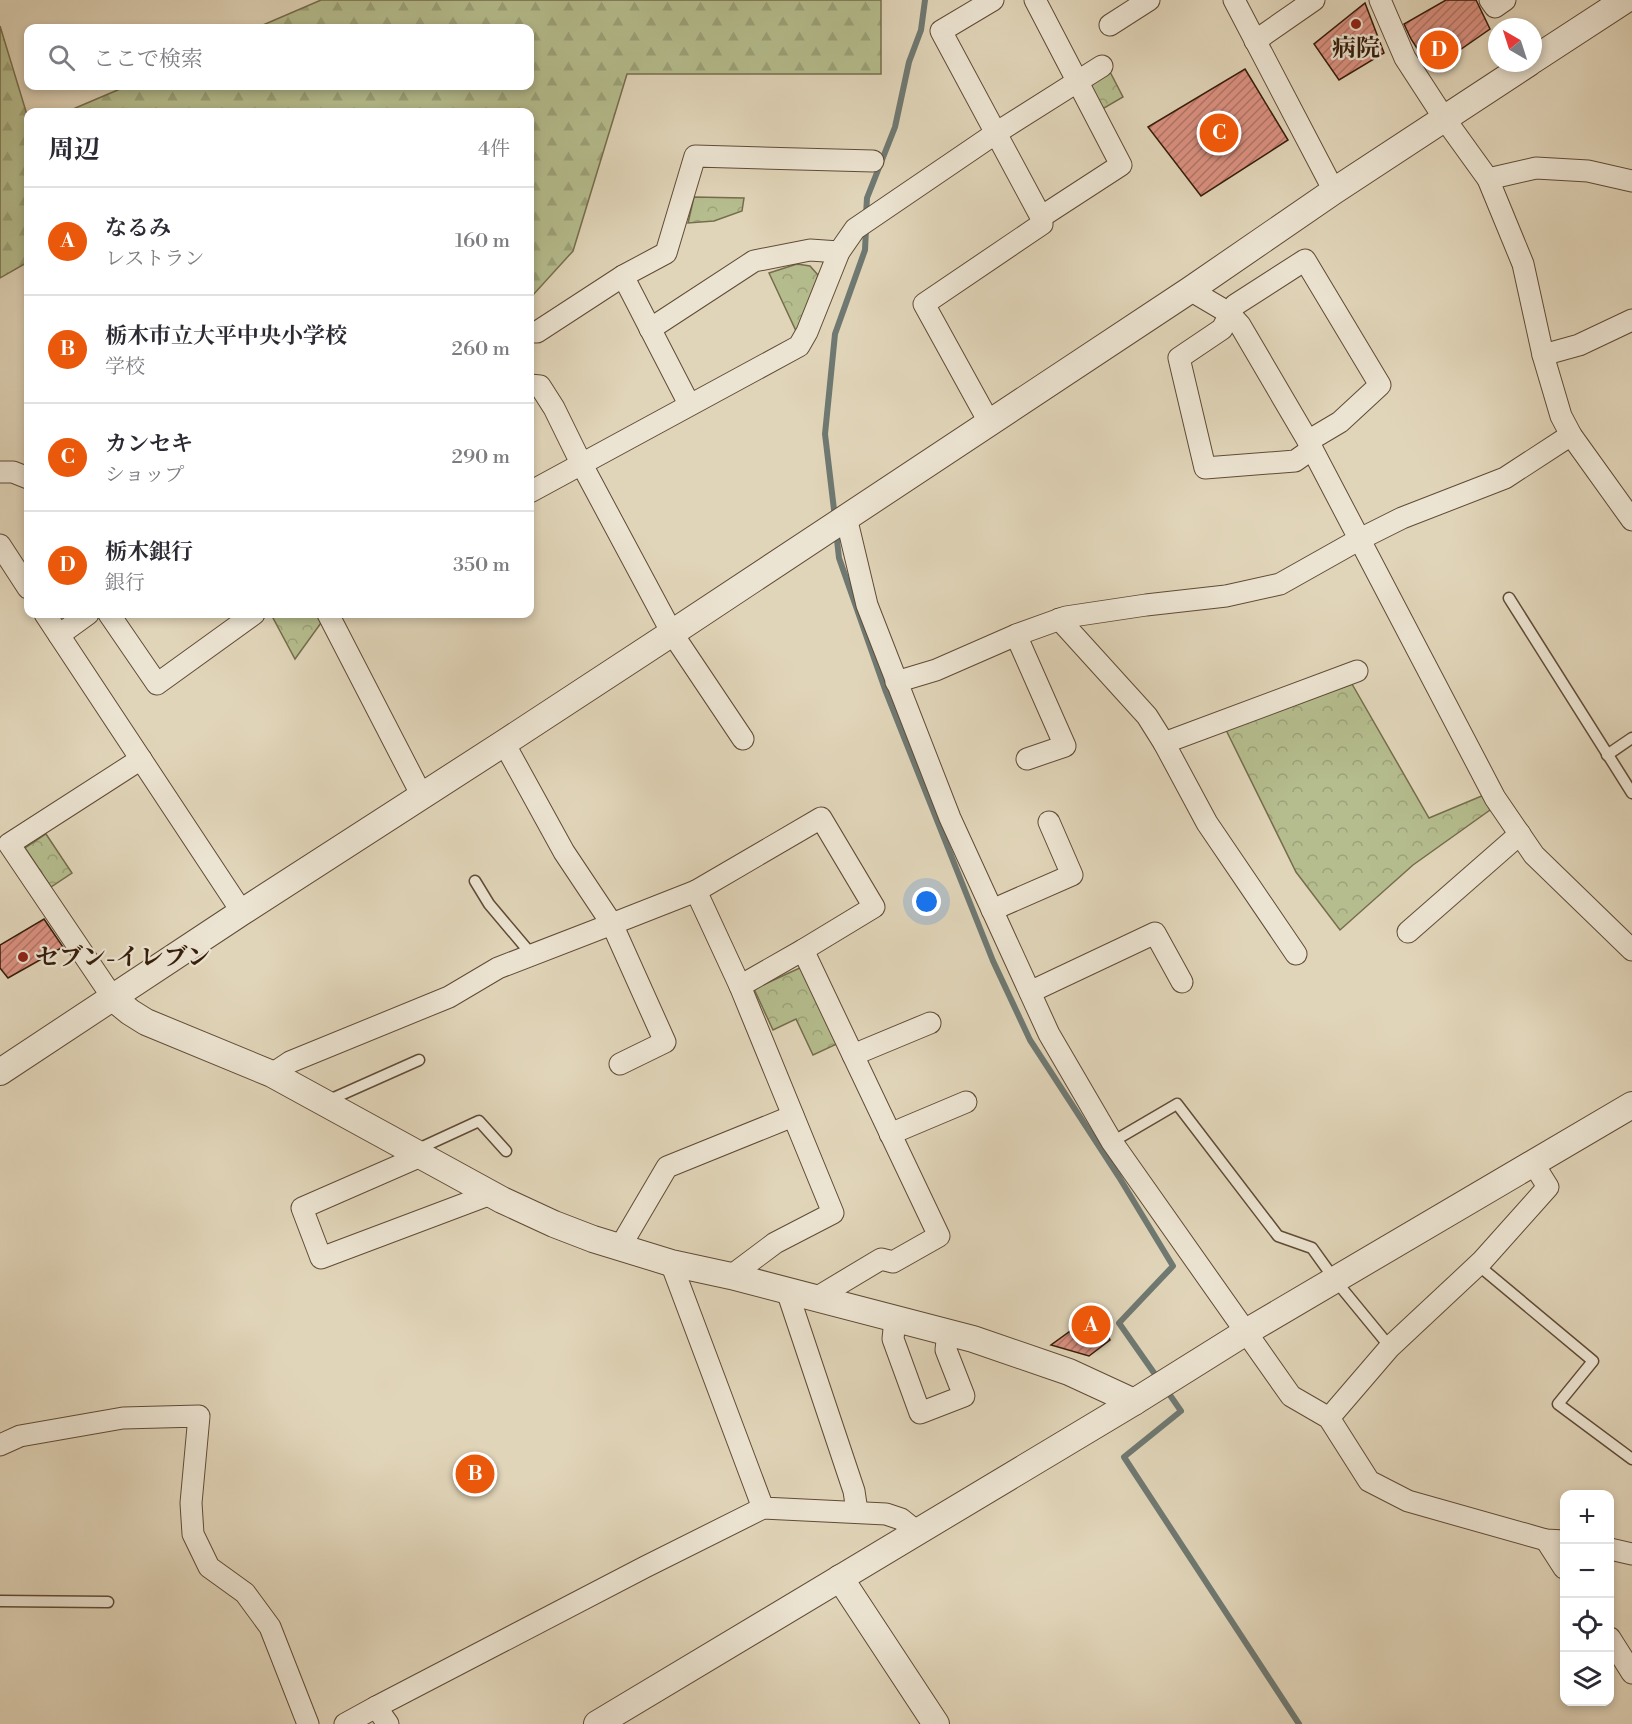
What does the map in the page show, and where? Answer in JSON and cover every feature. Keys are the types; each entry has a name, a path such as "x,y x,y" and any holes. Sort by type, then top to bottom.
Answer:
{"street":[{"path":"989,422 924,304 1042,224 1041,217 941,31 993,0"},
{"path":"1035,0 1121,165 1041,217"},
{"path":"1110,25 1149,0"},
{"path":"1234,0 1334,192"},
{"path":"1256,40 1314,0"},
{"path":"1380,0 1405,58 1444,118 1488,178 1523,264 1543,355 1561,416 1570,435 1632,520"},
{"path":"1490,0 1495,7 1505,0"},
{"path":"1542,54 1625,0"},
{"path":"534,490 799,346 807,332 839,252 855,229 996,133 1102,66"},
{"path":"0,1072 672,633 1514,72"},
{"path":"534,332 623,276 666,253 695,156 873,162"},
{"path":"1488,178 1536,168 1588,171 1632,181"},
{"path":"650,328 754,261 810,250 839,252"},
{"path":"1305,260 1380,385 1340,422 1310,445 1295,461 1205,468 1179,358 1222,329 1229,314 1235,305 1305,260"},
{"path":"623,276 689,404"},
{"path":"1190,290 1229,314 1240,325 1310,445 1495,798 1534,855 1632,950"},
{"path":"1543,355 1579,345 1632,320"},
{"path":"534,385 540,386 554,408 672,633 743,739"},
{"path":"896,682 936,670 1016,635 1066,617 1226,596 1280,584 1402,518 1505,478 1570,435"},
{"path":"0,472 13,472 24,476"},
{"path":"846,517 867,604 950,818 1049,1034 1112,1142 1291,1396 1329,1418 1369,1481 1408,1501 1555,1540 1560,1556"},
{"path":"0,545 24,582"},
{"path":"48,618 242,912"},
{"path":"59,635 82,618"},
{"path":"112,618 157,684 248,618"},
{"path":"330,618 422,796"},
{"path":"1059,619 1147,716 1164,742 1207,823 1296,954"},
{"path":"1016,635 1065,746 1027,759"},
{"path":"1164,742 1357,671"},
{"path":"504,743 564,852 612,924 665,1042 620,1064"},
{"path":"141,759 9,844 113,998 130,1012 146,1022 272,1074 491,1194 554,1224 671,1263 731,1276 973,1339 1069,1372 1134,1402"},
{"path":"272,1074 290,1062 449,997 498,968 696,891 821,818 874,907 740,986"},
{"path":"992,910 1072,875 1048,822"},
{"path":"1408,932 1520,834"},
{"path":"696,891 740,986 833,1213 775,1243 731,1276"},
{"path":"1030,992 1155,933 1182,982"},
{"path":"803,950 939,1236 893,1262 881,1259 816,1298"},
{"path":"854,1055 930,1023"},
{"path":"890,1134 966,1102"},
{"path":"597,1724 1134,1402 1246,1332 1533,1163 1626,1111"},
{"path":"620,1247 666,1167 793,1116"},
{"path":"417,1154 302,1208 321,1258 491,1194"},
{"path":"1329,1418 1390,1347 1478,1265 1548,1187 1533,1163"},
{"path":"671,1263 763,1508"},
{"path":"787,1291 854,1491 856,1511"},
{"path":"895,1318 893,1339 920,1413 964,1396 946,1350 948,1332"},
{"path":"0,1445 20,1436 123,1418 199,1416 191,1503 193,1534 209,1567 245,1593 270,1627 308,1724"},
{"path":"345,1724 382,1715 645,1567 763,1508 886,1514 901,1519 916,1531"},
{"path":"1614,1550 1632,1554"},
{"path":"840,1578 936,1724"},
{"path":"1614,1644 1632,1673"}],"lane":[{"path":"1509,598 1632,793"},
{"path":"1607,755 1632,738"},
{"path":"475,880 489,904 532,955"},
{"path":"324,1102 419,1060"},
{"path":"1112,1142 1177,1104 1278,1236 1312,1248 1390,1347"},
{"path":"417,1154 479,1121 506,1151"},
{"path":"1478,1265 1593,1361 1558,1404 1632,1459"},
{"path":"0,1601 108,1602"}],"green space":[{"path":"321,0 881,0 881,74 627,74 573,251 534,294 534,108 75,108 118,90 534,90 534,24 265,24"},
{"path":"0,26 25,108 24,264 0,278"},
{"path":"1108,68 1123,97 1099,111 1085,82"},
{"path":"694,197 744,198 742,211 714,221 688,223"},
{"path":"797,264 810,266 818,275 797,333 769,273"},
{"path":"273,618 325,618 295,659"},
{"path":"1352,684 1429,818 1484,795 1490,810 1413,865 1340,930 1296,872 1226,730"},
{"path":"46,834 72,873 51,887 25,848"},
{"path":"804,966 839,1043 813,1055 796,1019 773,1030 754,989"}],"building":[{"path":"1446,0 1476,0 1488,25 1488,30 1431,70 1404,24"},
{"name":"病院","path":"1365,3 1384,53 1339,80 1314,44"},
{"path":"1245,69 1288,140 1201,196 1148,127"},
{"name":"セブン-イレブン","path":"44,919 63,947 8,978 0,968 0,945"},
{"path":"1098,1311 1110,1340 1089,1356 1051,1345"}],"waterway":[{"path":"866,215 867,198 895,127 909,62 921,30 925,0"},
{"path":"835,518 825,434 835,334 865,250 866,228"},
{"path":"836,531 839,558 886,692 993,961 1030,1040 1119,1177 1173,1266 1119,1323 1159,1380"},
{"path":"1165,1388 1181,1411 1124,1457 1299,1724"}],"place":[{"name":"病院","path":"1356,24"},
{"name":"栃木銀行","path":"1439,50"},
{"name":"カンセキ","path":"1219,133"},
{"name":"セブン-イレブン","path":"23,957"},
{"name":"なるみ","path":"1091,1325"},
{"name":"栃木市立大平中央小学校","path":"475,1474"}]}
